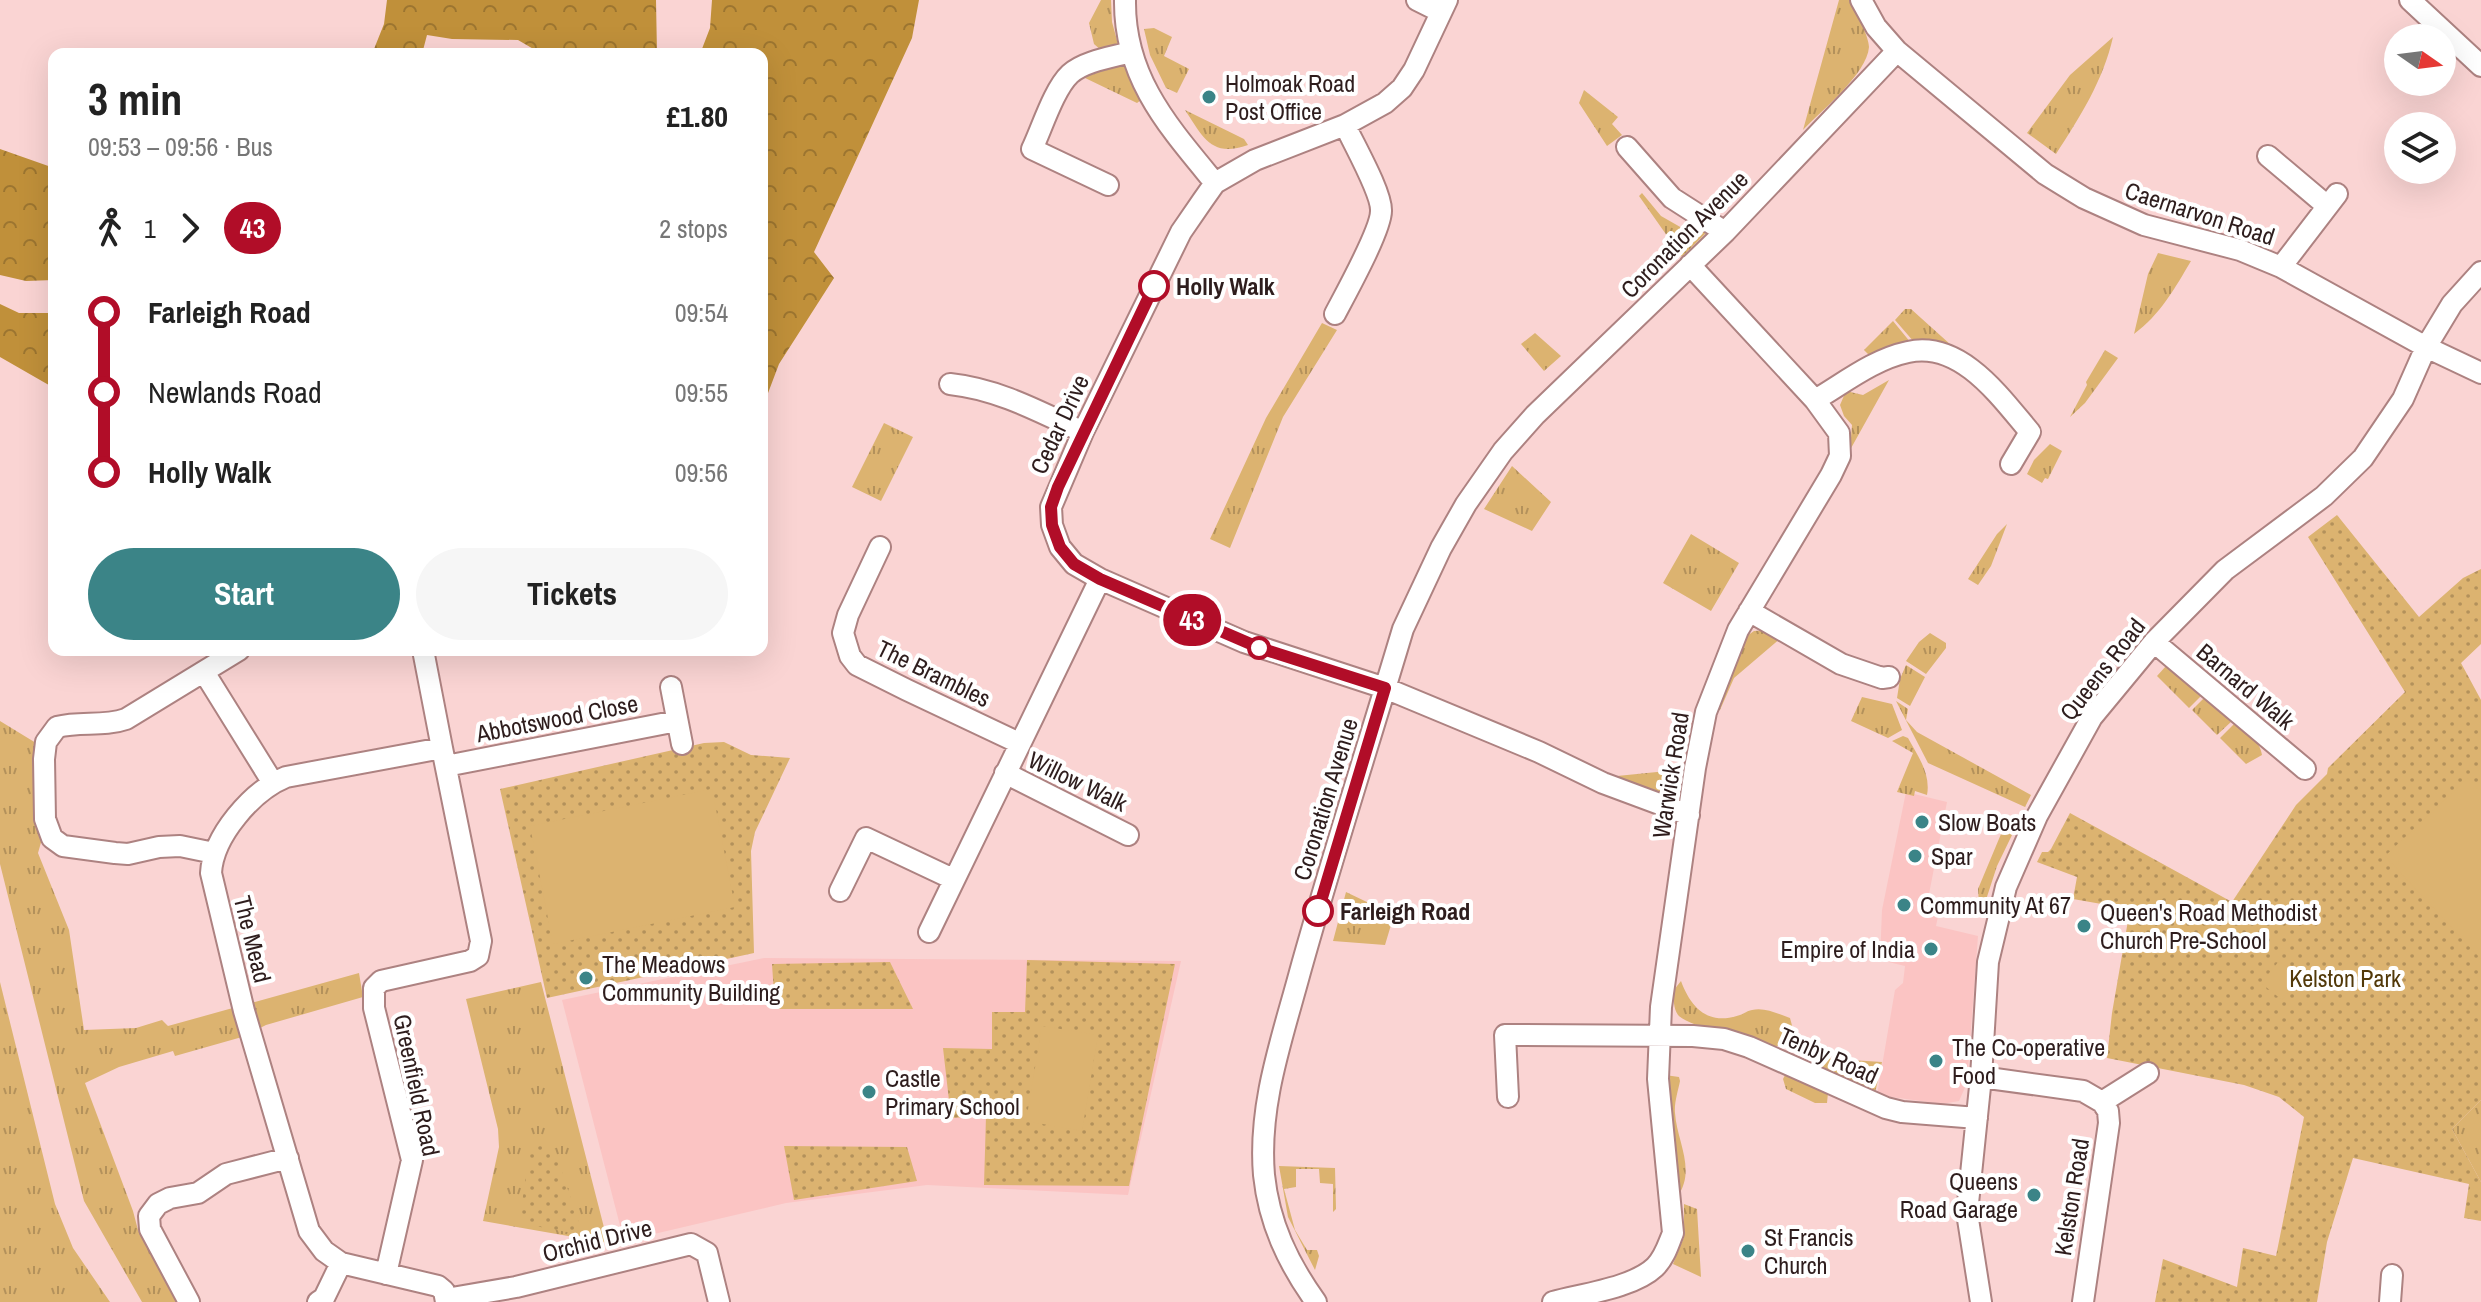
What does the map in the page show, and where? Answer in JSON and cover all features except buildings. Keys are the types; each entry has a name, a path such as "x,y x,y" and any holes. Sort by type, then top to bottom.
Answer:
{"street":[{"path":"1125,0 1125,21 1131,52 1144,86 1161,117 1215,183 1255,160 1345,125 1385,103 1402,88 1414,70 1444,6 1417,0"},
{"name":"Caernarvon Road","path":"1861,0 1876,27 1897,51 2045,174 2084,198 2144,225 2240,250 2281,267 2426,347 2481,373"},
{"path":"2410,0 2481,66"},
{"name":"Coronation Avenue","path":"1316,1302 1295,1274 1270,1213 1264,1173 1263,1128 1270,1081 1403,629 1423,584 1466,504 1503,451 1535,415 1725,232 1897,51"},
{"path":"1108,185 1032,149 1058,92 1071,74 1083,67 1131,52"},
{"path":"1335,314 1378,226 1382,210 1345,125"},
{"path":"1627,147 1672,198 1725,232"},
{"path":"2268,156 2332,200 2281,267"},
{"name":"Cedar Drive","path":"1215,183 1181,232 1083,432 1051,507 1052,525 1060,547 1074,564 1100,579 1260,648 1385,688"},
{"name":"Warwick Road","path":"1553,1302 1637,1280 1655,1267 1673,1233 1658,1079 1661,1007 1706,712 1723,664 1749,611 1840,456 1839,433 1815,400 1690,265"},
{"name":"Queens Road","path":"1981,1302 1967,1213 1981,1077 1988,962 2006,887 2037,816 2092,717 2154,642 2225,570 2324,496 2363,458 2403,399 2426,347 2452,304 2481,272"},
{"path":"1815,400 1873,365 1909,351 1945,356 1959,361 1992,387 2030,432 2011,464"},
{"path":"950,384 972,386 1014,400 1083,432"},
{"name":"The Brambles","path":"880,547 848,615 843,633 850,656 857,665 1019,743"},
{"path":"929,932 1100,579"},
{"path":"1749,611 1841,664 1882,678 1889,677"},
{"name":"Barnard Walk","path":"2154,642 2305,769"},
{"path":"229,656 126,719 111,724 72,723 57,727 46,742 44,759 45,819 52,838 63,846 128,854 180,846 214,853 224,833 273,783 286,777 444,757 424,656"},
{"path":"204,672 273,783"},
{"path":"671,687 682,744"},
{"path":"1385,688 1527,746 1603,783 1689,815"},
{"name":"Abbotswood Close","path":"444,757 677,721"},
{"name":"Greenfield Road","path":"386,1274 412,1160 374,1008 374,988 381,981 470,961 478,956 481,941 444,757"},
{"name":"Willow Walk","path":"1005,773 1128,835"},
{"path":"840,891 866,838 953,879"},
{"name":"The Mead","path":"214,853 211,873 215,895 244,1011 309,1231 324,1251 341,1263"},
{"name":"Tenby Road","path":"1508,1097 1505,1035 1693,1036 1733,1041 1886,1108 1977,1118"},
{"path":"1981,1077 2083,1091 2102,1102 2148,1073"},
{"name":"Kelston Road","path":"2083,1302 2109,1123 2108,1111 2102,1102"},
{"path":"189,1302 150,1229 149,1216 158,1204 170,1198 198,1193 226,1174 288,1158"},
{"name":"Orchid Drive","path":"446,1300 516,1287 691,1244 707,1253 719,1302"},
{"path":"318,1302 324,1298 341,1263 438,1286 444,1291 446,1300"},
{"path":"2390,1302 2392,1275"}],"shaded area":[{"path":"1906,792 1947,802 1928,899 1941,902 1936,926 1978,936 1967,1083 1959,1101 1942,1104 1877,1095 1895,990 1903,983 1905,966 1880,960 1882,910"},
{"name":"Castle Primary School","path":"764,958 1181,961 1128,1195 927,1185 786,1203 624,1241 562,1000"}],"green space":[{"path":"387,0 656,0 657,48 532,48 518,40 452,39 427,35 424,48 374,48 384,24"},
{"path":"712,0 919,0 912,38 814,252 834,278 779,364 768,393 768,48 702,48 710,28"},
{"path":"1101,0 1111,0 1112,22 1118,44 1113,50 1102,51 1094,44 1089,23"},
{"path":"1839,0 1852,0 1869,47 1866,58 1852,80 1803,130"},
{"path":"1154,28 1172,37 1164,56 1189,69 1177,93 1166,88 1150,55 1144,29"},
{"path":"2113,37 2097,84 2056,154 2027,133 2070,75"},
{"path":"1119,63 1127,68 1141,100 1137,103 1083,77 1090,70"},
{"path":"1584,90 1618,117 1612,124 1622,135 1607,146 1579,103"},
{"path":"1185,110 1244,139 1248,145 1225,149 1217,147 1203,136"},
{"path":"0,149 48,166 48,280 26,281 0,275"},
{"path":"1642,193 1661,216 1696,236 1706,226 1708,231 1682,257 1639,196"},
{"path":"2158,253 2191,261 2159,310 2134,334 2148,274"},
{"path":"0,304 19,313 48,313 48,385 0,357"},
{"path":"1905,309 1911,309 1951,345 1947,348 1914,342 1895,320"},
{"path":"1893,321 1911,343 1870,356 1864,350"},
{"path":"1322,323 1337,330 1283,417 1230,548 1210,539 1266,418"},
{"path":"1535,333 1561,356 1544,371 1521,344"},
{"path":"2105,350 2118,358 2085,403 2070,417 2086,382"},
{"path":"1889,380 1850,450 1852,425 1840,405 1846,391 1863,395"},
{"path":"884,423 913,437 881,501 852,487"},
{"path":"2050,444 2062,451 2048,479 2045,478 2042,483 2027,474 2034,460"},
{"path":"1512,466 1551,502 1532,531 1484,509"},
{"name":"Kelston Park","path":"2337,515 2419,617 2463,578 2481,569 2481,644 2461,663 2481,700 2481,1100 2452,1129 2481,1182 2481,1221 2464,1218 2469,1184 2353,1158 2327,1242 2317,1302 2155,1302 2163,1259 2237,1287 2243,1248 2276,1256 2304,1117 2279,1097 2244,1085 2107,1058 2130,909 2073,899 2077,877 2037,862 2042,852 2051,849 2070,813 2232,902 2296,805 2327,774 2328,768 2405,692 2308,537"},
{"path":"2007,524 1991,566 1978,585 1968,579"},
{"path":"1691,534 1739,563 1711,611 1663,583"},
{"path":"1769,630 1781,638 1734,678 1720,710 1715,711 1744,638 1754,631"},
{"path":"1930,633 1946,643 1946,648 1926,674 1906,661 1919,642"},
{"path":"1906,665 1925,677 1910,706 1897,698"},
{"path":"2166,666 2202,695 2189,708 2157,676"},
{"path":"1862,697 1892,704 1902,730 1888,738 1851,721"},
{"path":"2205,697 2232,721 2217,735 2192,710"},
{"path":"1896,701 1908,709 1906,720 1917,732 2031,795 2025,807 1928,763"},
{"path":"0,721 36,743 42,839 38,853 69,930 84,1030 136,1028 162,1020 168,1026 359,973 363,997 266,1025 242,1037 175,1056 173,1051 119,1067 85,1083 138,1230 177,1302 142,1302 84,1201 0,864"},
{"path":"2235,723 2252,737 2261,750 2262,755 2246,764 2220,738"},
{"path":"1903,736 1908,738 1923,765 1927,795 1915,791 1914,796 1897,792 1913,753 1892,741"},
{"path":"724,742 751,755 790,758 755,832 751,851 754,953 547,998 500,789 704,743"},
{"path":"1677,770 1675,784 1667,793 1654,792 1617,776"},
{"path":"2468,778 2481,793 2481,959 2385,856"},
{"path":"712,789 735,907 553,944 530,826"},
{"path":"2009,832 2012,835 1997,866 1984,906 1979,904 1978,889 2001,834"},
{"path":"1346,892 1394,915 1385,945 1333,941"},
{"path":"1027,960 1175,964 1129,1186 984,1185 986,1116 951,1118 943,1048 992,1049 992,1012 1025,1012"},
{"path":"2279,961 2300,977 2282,1000 2261,983"},
{"path":"890,962 913,1009 775,1009 772,964"},
{"path":"1681,981 1696,1007 1710,1016 1729,1018 1752,1010 1767,1010 1790,1018 1794,1033 1785,1044 1774,1047 1684,1020 1676,1012 1673,991"},
{"path":"0,982 55,1204 73,1248 110,1302 0,1302"},
{"path":"541,982 608,1243 483,1221 499,1147 498,1129 466,999"},
{"path":"1042,1026 1098,1035 1082,1131 1026,1121"},
{"path":"1820,1058 1882,1062 1875,1093 1821,1069"},
{"path":"1786,1073 1828,1093 1827,1103 1815,1103 1786,1089 1783,1079"},
{"path":"1665,1075 1679,1077 1680,1081 1675,1113 1685,1176 1678,1196"},
{"path":"2481,1100 2481,1182 2452,1129"},
{"path":"531,1142 554,1148 583,1235 519,1223"},
{"path":"784,1146 907,1147 917,1181 794,1200"},
{"path":"1279,1166 1335,1168 1336,1209 1333,1212 1333,1184 1320,1183 1319,1169 1296,1169 1296,1187 1284,1189 1295,1230 1307,1250 1317,1250 1319,1256 1315,1270 1288,1217"},
{"path":"1684,1204 1697,1209 1701,1277 1673,1264 1684,1237"}],"bus line":[{"name":"43","path":"1154,286 1058,487 1051,507 1052,525 1060,547 1074,564 1100,579 1260,648 1385,688 1318,911"}],"place":[{"name":"Holmoak Road Post Office","path":"1209,97"},
{"name":"Holly Walk","path":"1154,286"},
{"name":"Slow Boats","path":"1922,822"},
{"name":"Spar","path":"1915,856"},
{"name":"Community At 67","path":"1904,905"},
{"name":"Farleigh Road","path":"1318,911"},
{"name":"Queen's Road Methodist Church Pre-School","path":"2084,926"},
{"name":"Empire of India","path":"1931,949"},
{"name":"The Meadows Community Building","path":"586,978"},
{"name":"The Co-operative Food","path":"1936,1061"},
{"name":"Castle Primary School","path":"869,1092"},
{"name":"Queens Road Garage","path":"2034,1195"},
{"name":"St Francis Church","path":"1748,1251"}]}
